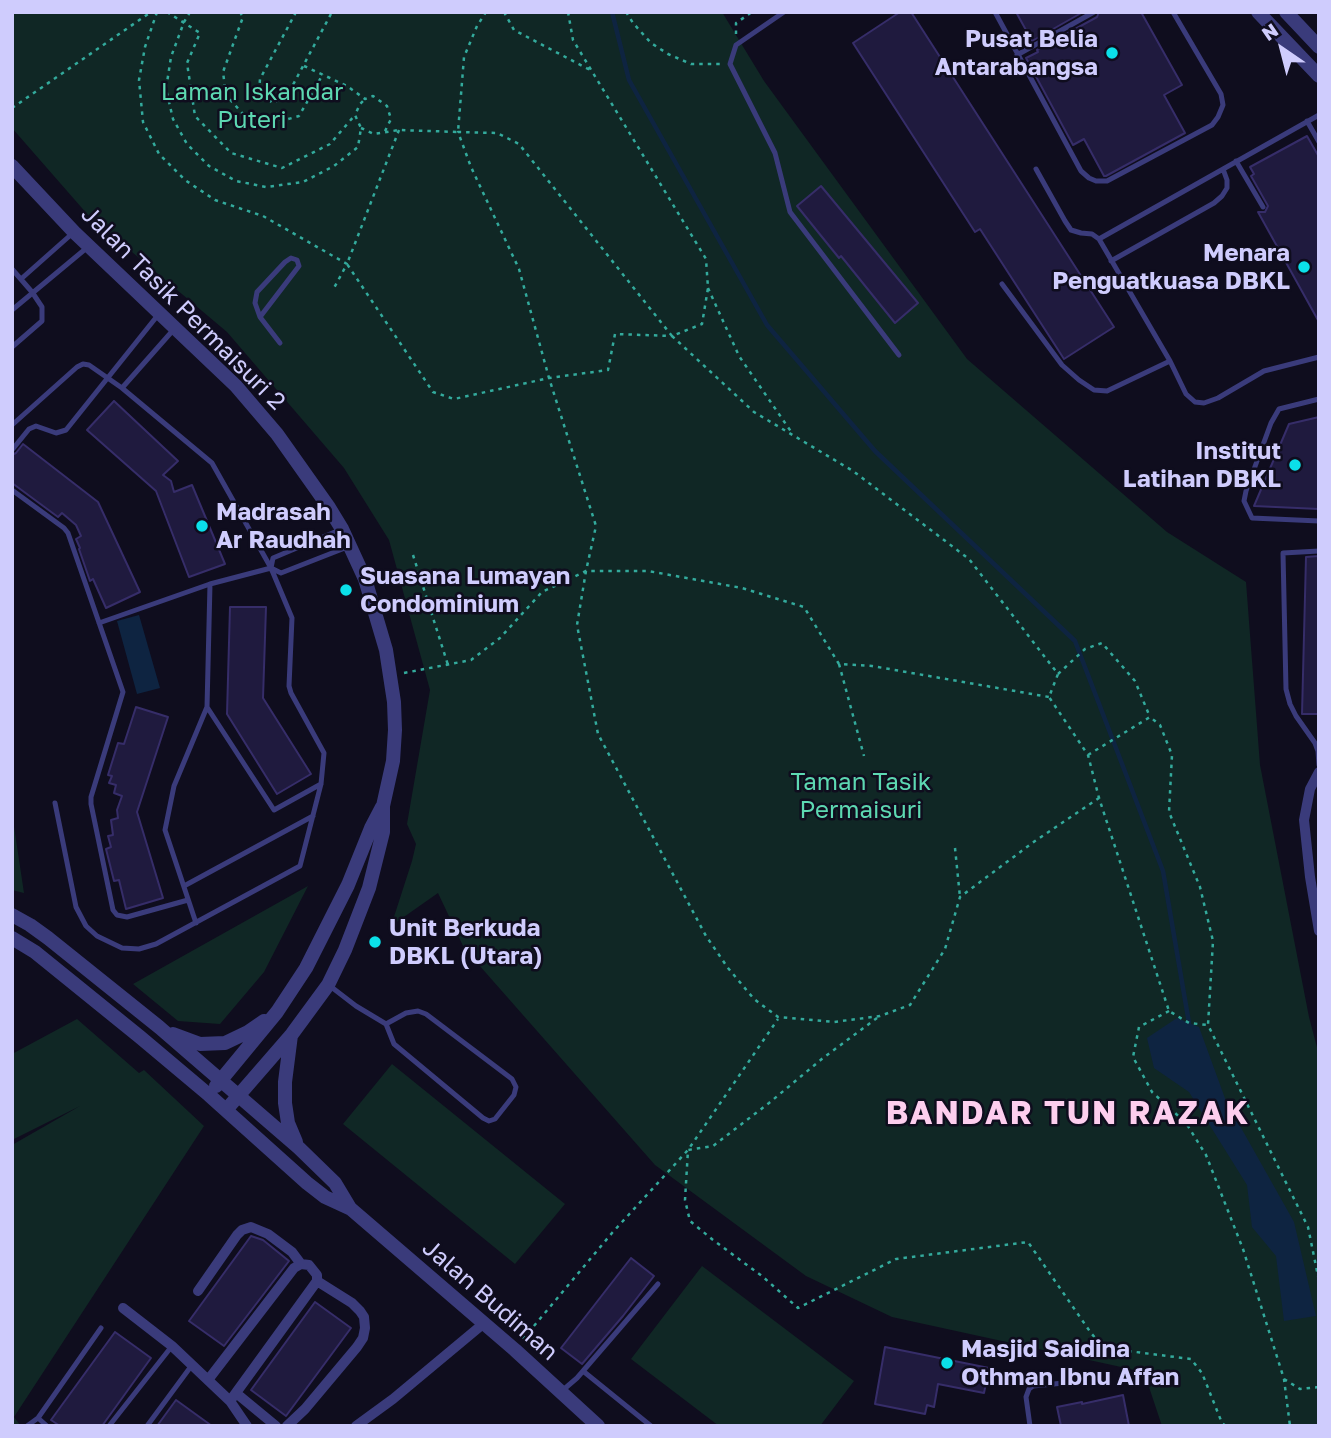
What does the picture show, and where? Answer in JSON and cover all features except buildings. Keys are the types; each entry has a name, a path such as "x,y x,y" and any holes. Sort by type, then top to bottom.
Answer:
{"street":[{"path":"1258,12 1319,76"},
{"path":"1286,12 1319,47"},
{"name":"Jalan Tasik Permaisuri 2","path":"12,166 74,232 236,386 277,434 342,529 365,579 386,650 394,702 393,761 383,806 383,832 369,888 328,985 292,1034 226,1111"},
{"path":"1319,772 1304,820 1319,931"},
{"name":"Jalan Tasik Permaisuri 2","path":"209,1095 277,1012 306,968 348,885 383,806"},
{"path":"12,915 48,938 159,1027 200,1044 225,1043 248,1032 277,1012"},
{"name":"Jalan Budiman","path":"12,938 35,952 140,1037 307,1183 351,1209 598,1426"},
{"name":"Jalan Budiman","path":"159,1027 299,1148 335,1183 351,1209"},
{"path":"292,1034 285,1082 285,1103 288,1123 299,1148"},
{"path":"198,1291 237,1235 251,1227 268,1234 292,1252 301,1264"},
{"path":"208,1380 294,1268 301,1264 309,1265 317,1275 317,1281 233,1397"},
{"path":"287,1426 305,1409 363,1338 364,1317 352,1303 317,1281"},
{"path":"123,1308 172,1346 208,1380 275,1426"},
{"path":"356,1426 403,1391 483,1324"},
{"path":"233,1397 247,1426"}],"lane":[{"path":"784,12 736,45 730,64 775,153 790,212 900,355"},
{"path":"995,12 1081,171 1096,181 1107,181 1212,125 1218,117 1223,105 1221,94 1173,12"},
{"path":"1017,55 1094,12"},
{"path":"1099,239 1319,114"},
{"path":"1307,121 1319,142"},
{"path":"1236,161 1263,207"},
{"path":"1035,169 1071,230 1092,234 1099,239 1170,361 1186,394 1195,402 1204,403 1217,398 1264,371 1319,357"},
{"path":"1111,261 1222,197 1227,188 1223,169"},
{"path":"21,279 74,232"},
{"path":"12,310 89,246"},
{"path":"260,317 299,266 297,260 291,258 285,262 257,292 255,303 260,317 280,343"},
{"path":"12,269 43,307 42,321 12,346"},
{"path":"1002,284 1062,365 1094,390 1107,391 1170,361"},
{"path":"12,450 29,429 36,426 56,433 66,430 159,314"},
{"path":"122,388 175,328"},
{"path":"12,425 78,367 89,365 122,388 212,463 271,568 292,618 289,686 324,753 321,783 300,866 156,944 139,948 121,948 97,936 86,926 76,907 55,803"},
{"path":"1319,399 1279,409 1266,434 1245,491 1244,501 1252,518 1319,521"},
{"path":"12,490 68,533 123,692 90,797 113,910 117,915 127,916 188,900"},
{"path":"271,568 273,558 342,529"},
{"path":"99,623 210,584 271,568 281,573 350,546"},
{"path":"1319,551 1283,553 1286,689 1296,716 1315,743 1319,765"},
{"path":"195,923 166,830 174,786 207,707 210,584"},
{"path":"207,707 274,810 321,783"},
{"path":"184,886 313,816"},
{"path":"328,985 386,1024 394,1044 489,1121 495,1119 514,1095 516,1087 512,1079 426,1014 418,1011 406,1013 386,1024"},
{"path":"561,1392 583,1371 658,1284"},
{"path":"27,1426 38,1418 101,1328"},
{"path":"109,1426 172,1346"},
{"path":"147,1426 192,1365"},
{"path":"583,1371 651,1426"},
{"path":"1030,1426 1026,1397 1029,1389 1033,1386 1084,1381"},
{"path":"38,1418 47,1426"}],"path":[{"path":"12,108 151,12"},
{"path":"157,12 145,47 139,80 143,122 159,154 184,180 215,200 263,216 347,264 433,392 454,399 549,378 608,370 615,334 672,336 702,324 708,288 706,259 573,40 568,12"},
{"path":"167,12 200,33 187,63 195,116 231,153 282,168 330,144 355,115 360,104 373,96 387,106 391,119 385,131"},
{"path":"190,12 171,57 166,89 173,119 187,144 209,166 236,181 266,187 303,183 334,166 358,147 361,128 355,115"},
{"path":"240,12 243,17 223,72 226,95 243,114 267,125 299,116 323,74"},
{"path":"296,12 260,79 259,93 273,103 287,96 332,12"},
{"path":"486,12 464,57 458,132 471,167 519,269 549,378 596,526 577,625 598,734 706,936 754,999 778,1017 834,1022 880,1016 910,1005 945,949 960,897 955,848"},
{"path":"504,12 514,30 592,71"},
{"path":"626,12 651,43 668,54 691,64 730,64"},
{"path":"736,45 736,23 752,12"},
{"path":"304,66 347,86 365,99"},
{"path":"361,128 374,134 399,130 497,133 519,144 672,336 754,412 853,471 969,559 1058,674"},
{"path":"334,288 347,264 399,130"},
{"path":"708,288 739,356 793,435"},
{"path":"413,555 448,664"},
{"path":"390,676 471,660 500,638 542,592 586,571 648,571 742,588 804,607 839,664 864,756"},
{"path":"1049,697 1058,674 1085,649 1102,643 1135,681 1150,716 1160,725 1172,755 1169,812 1200,887 1213,941 1208,1025 1308,1227 1319,1280"},
{"path":"839,664 872,666 1049,697 1088,755 1099,798 1170,1011 1189,1023 1208,1025"},
{"path":"1088,755 1150,716"},
{"path":"960,897 1035,841 1099,798"},
{"path":"1170,1011 1139,1027 1133,1057 1152,1092 1186,1122 1206,1155 1243,1250 1284,1379 1290,1426"},
{"path":"688,1150 713,1146 880,1016"},
{"path":"514,1350 612,1233 688,1150 778,1017"},
{"path":"688,1150 685,1200 690,1221 762,1276 798,1308 895,1259 1028,1242 1104,1348 1191,1359 1202,1373 1222,1423 1226,1426"},
{"path":"1284,1379 1300,1389 1319,1387"}],"green space":[{"name":"Taman Tasik Permaisuri","path":"12,12 722,12 764,81 967,359 1167,532 1246,582 1260,765 1309,1017 1319,1055 1319,1426 1162,1426 1144,1372 892,1317 806,1276 655,1165 464,948 438,893 391,926 416,844 407,824 430,690 389,540 344,468 227,332 88,215 12,128"},
{"path":"12,813 24,893 12,890"},
{"path":"308,886 264,972 220,1024 178,1021 133,984"},
{"path":"77,1019 139,1073 144,1070 204,1126 14,1417 20,1425 12,1426 12,1145 80,1106 12,1140 12,1054"},
{"path":"392,1064 565,1204 515,1264 343,1124"},
{"path":"702,1266 854,1381 820,1426 719,1426 631,1359"}],"water":[{"path":"139,615 160,688 137,694 117,621"},
{"path":"1177,1018 1199,1027 1226,1101 1294,1222 1316,1316 1284,1321 1276,1256 1252,1227 1247,1185 1189,1092 1154,1068 1147,1038"}],"waterway":[{"path":"612,12 629,80 767,325 875,451 1075,641 1163,871 1189,1023"}],"place":[{"name":"Pusat Belia Antarabangsa","path":"1112,53"},
{"name":"Menara Penguatkuasa DBKL","path":"1304,267"},
{"name":"Institut Latihan DBKL","path":"1295,465"},
{"name":"Madrasah Ar Raudhah","path":"202,526"},
{"name":"Suasana Lumayan Condominium","path":"346,590"},
{"name":"Unit Berkuda DBKL (Utara)","path":"375,942"},
{"name":"Masjid Saidina Othman Ibnu Affan","path":"947,1363"}],"district":[{"name":"BANDAR TUN RAZAK","path":"1068,1114"}],"park label":[{"name":"Laman Iskandar Puteri","path":"252,106"}]}
